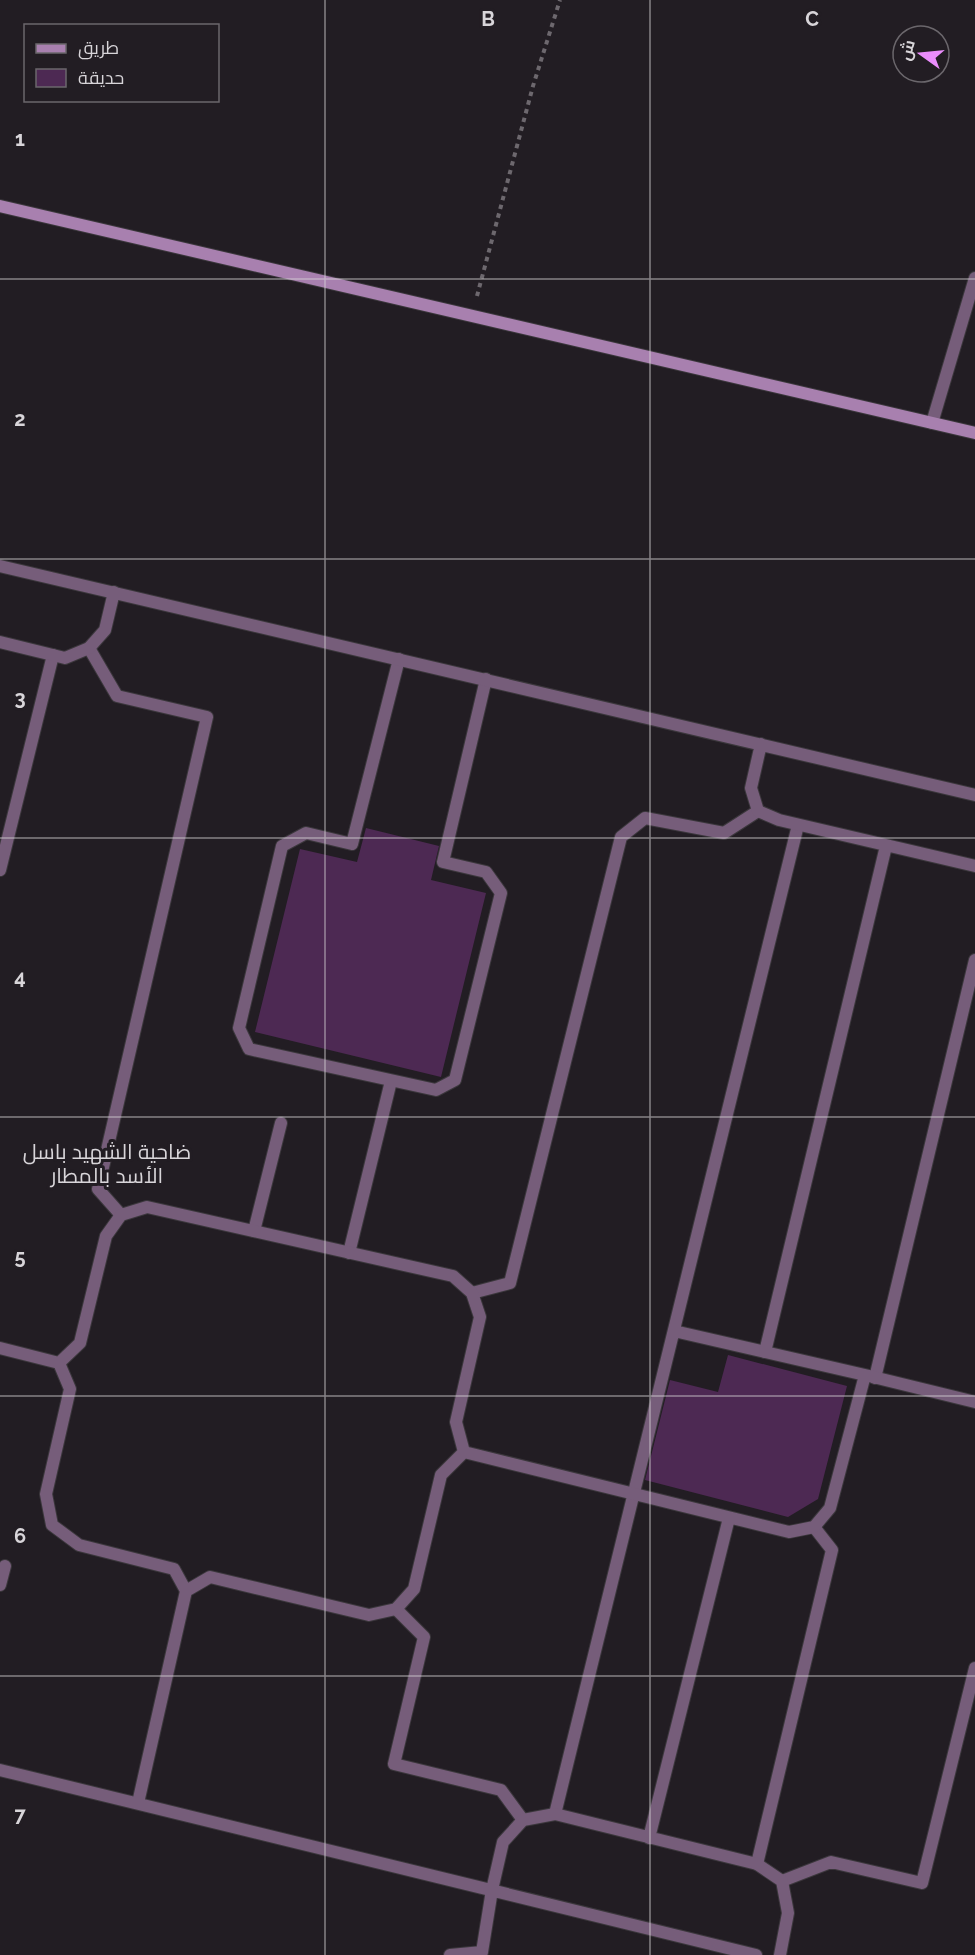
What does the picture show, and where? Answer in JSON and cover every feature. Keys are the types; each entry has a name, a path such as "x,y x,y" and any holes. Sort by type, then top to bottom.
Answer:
{"main road":[{"path":"0,206 472,314 975,433"}],"street":[{"path":"932,423 975,278"},
{"path":"0,566 975,795"},
{"path":"0,642 65,658 89,648 105,630 114,592"},
{"path":"89,648 117,696 207,717 98,1190 121,1215"},
{"path":"0,870 53,655"},
{"path":"399,659 352,844 306,833 282,846 239,1028 249,1049 436,1090 456,1080 501,893 486,872 443,862 486,680"},
{"path":"761,744 751,788 758,811 798,825 975,866"},
{"path":"472,1293 510,1283 621,837 645,818 724,833 758,811"},
{"path":"555,1814 798,825"},
{"path":"765,1352 886,846"},
{"path":"464,1452 789,1532 814,1527 830,1508 870,1377 975,960"},
{"path":"349,1253 391,1081"},
{"path":"254,1231 281,1123"},
{"path":"59,1363 80,1343 106,1236 121,1215 147,1207 453,1276 472,1293 480,1317 456,1422 464,1452"},
{"path":"674,1331 975,1402"},
{"path":"0,1348 59,1363"},
{"path":"59,1363 70,1389 46,1494 52,1526 80,1545 174,1569 186,1591 138,1803"},
{"path":"186,1591 210,1577 369,1615 396,1609 414,1589 441,1475 464,1452"},
{"path":"650,1838 729,1518"},
{"path":"757,1864 832,1550 814,1527"},
{"path":"0,1585 4,1566"},
{"path":"396,1609 424,1637 394,1764 501,1790 523,1820"},
{"path":"782,1881 831,1862 922,1883 975,1668"},
{"path":"0,1770 756,1955"},
{"path":"450,1955 482,1952 492,1890 503,1842 523,1820 555,1814 757,1864 782,1881 788,1912 780,1955"}],"path":[{"path":"472,314 533,86 560,0"}],"green space":[{"path":"366,828 439,846 431,880 486,893 441,1077 255,1032 300,849 357,862"},
{"path":"728,1355 847,1386 818,1499 788,1517 645,1480 670,1380 718,1392"}],"district":[{"name":"ضاحية الشهيد باسل الأسد بالمطار","path":"107,1164"}]}
